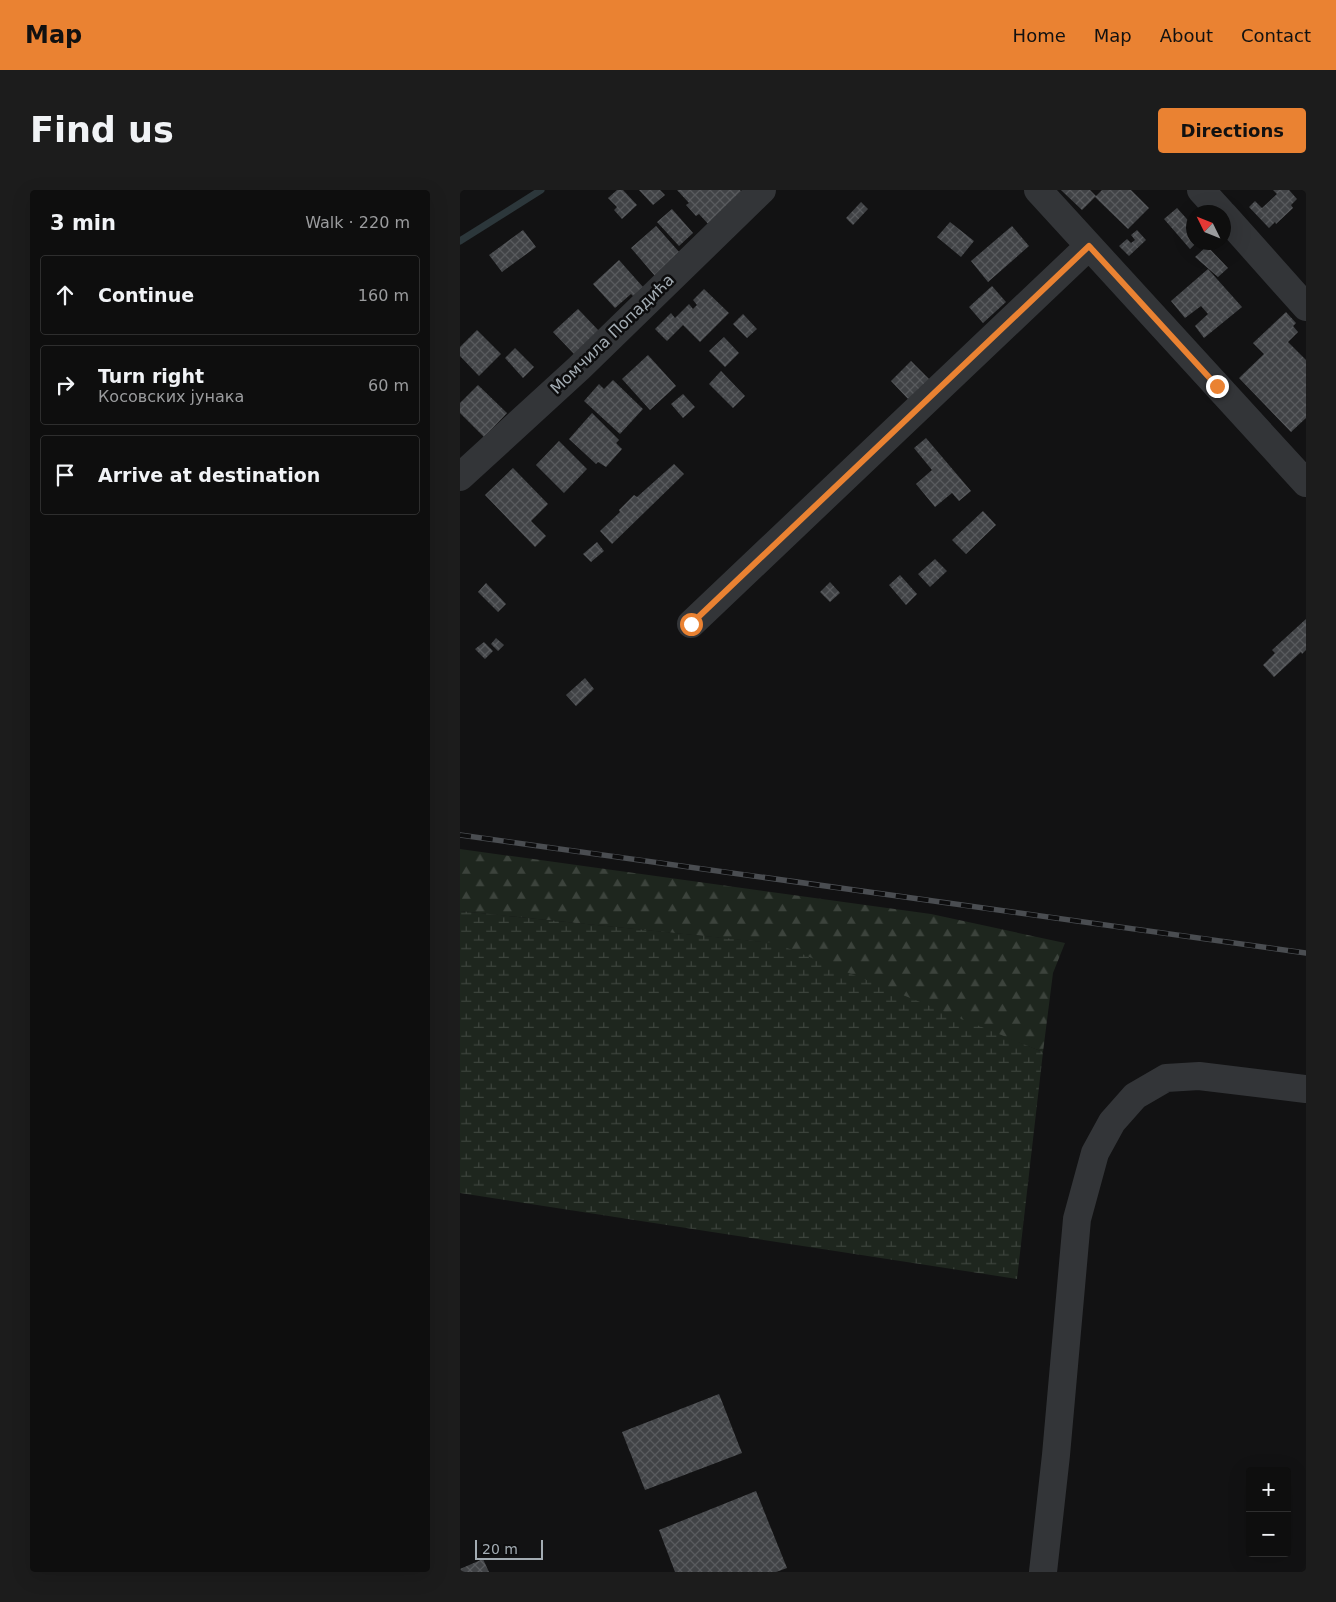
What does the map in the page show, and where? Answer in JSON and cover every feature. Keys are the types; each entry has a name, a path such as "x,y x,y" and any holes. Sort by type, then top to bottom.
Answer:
{"street":[{"name":"Момчила Попадића","path":"460,477 579,368 762,190"},
{"path":"1038,190 1306,483"},
{"path":"1201,190 1214,205"},
{"path":"1231,224 1306,307"},
{"path":"691,624 1089,246"},
{"path":"1043,1572 1056,1455 1077,1219 1096,1153 1112,1122 1135,1096 1166,1078 1200,1076 1306,1089"}],"green space":[{"path":"460,849 931,914 1065,943 1053,973 1043,1052 761,942 460,911"},
{"path":"460,911 775,943 1043,1052 1017,1279 460,1193"}],"building":[{"path":"617,190 623,190 637,205 622,219 614,210 617,207 608,198"},
{"path":"639,190 660,190 665,195 653,205"},
{"path":"677,190 740,190 744,195 710,226 699,214 696,216 686,205 689,203"},
{"path":"1061,190 1090,190 1096,196 1082,210"},
{"path":"1102,190 1131,190 1149,208 1128,229 1095,197"},
{"path":"1273,190 1289,190 1297,199 1291,205 1293,208 1269,228 1249,207 1255,201 1262,208 1277,194"},
{"path":"861,202 868,209 853,225 846,218"},
{"path":"1177,208 1186,218 1186,244 1164,219"},
{"path":"672,209 693,233 679,246 657,222"},
{"path":"950,222 974,241 961,257 937,237"},
{"path":"656,226 680,253 655,276 631,248"},
{"path":"1012,226 1029,246 988,282 971,261"},
{"path":"523,230 536,247 502,272 489,255"},
{"path":"1137,230 1146,240 1129,256 1119,246 1127,239 1131,243 1135,240 1131,235"},
{"path":"1203,250 1211,250 1228,268 1218,277 1195,257"},
{"path":"619,260 643,287 633,296 631,294 615,308 593,284"},
{"path":"1208,269 1242,307 1204,338 1195,326 1208,314 1201,306 1185,318 1171,301"},
{"path":"992,286 1006,302 983,323 969,307"},
{"path":"704,289 729,313 700,342 683,325 667,341 655,329 671,313 675,318 689,304 693,309 697,305 693,300"},
{"path":"578,309 600,332 575,355 553,332"},
{"path":"1286,312 1296,323 1293,326 1298,332 1288,342 1306,360 1306,418 1291,432 1239,378 1264,354 1253,343"},
{"path":"743,314 757,329 747,338 733,324"},
{"path":"477,330 501,354 479,376 460,356 460,347"},
{"path":"724,337 739,353 725,367 709,351"},
{"path":"515,348 534,367 523,378 505,358"},
{"path":"648,355 676,386 650,410 622,379"},
{"path":"911,361 930,380 909,400 891,381"},
{"path":"721,371 745,396 733,408 709,384"},
{"path":"613,380 643,409 620,434 584,401 599,384 604,389"},
{"path":"478,385 507,413 484,437 460,413 460,403"},
{"path":"683,394 695,407 683,418 671,404"},
{"path":"592,413 619,440 616,443 622,449 606,467 598,462 596,464 569,439"},
{"path":"926,438 971,491 959,501 952,493 935,507 916,484 932,470 914,448"},
{"path":"559,441 587,469 564,493 536,465"},
{"path":"674,464 684,474 612,544 600,531 634,495 637,497"},
{"path":"513,468 548,504 531,521 546,536 535,547 485,495"},
{"path":"983,511 996,525 966,554 952,540"},
{"path":"597,542 604,551 591,562 583,554"},
{"path":"935,559 947,571 930,587 918,574"},
{"path":"900,575 917,594 906,605 889,585"},
{"path":"830,582 840,593 830,602 820,592"},
{"path":"486,583 506,604 498,612 478,592"},
{"path":"1306,619 1306,650 1302,654 1301,652 1274,677 1263,665 1275,653 1272,650"},
{"path":"496,638 504,645 498,651 491,644"},
{"path":"484,642 493,651 485,659 475,649"},
{"path":"585,678 594,689 576,706 566,695"},
{"path":"719,1394 742,1453 645,1490 622,1432"},
{"path":"756,1491 787,1568 776,1572 675,1572 659,1530"},
{"path":"483,1559 489,1572 460,1572 460,1569"}],"waterway":[{"path":"460,241 541,190"}],"railway":[{"path":"460,835 1306,953"}],"route":[{"path":"691,624 1089,246 1217,386"}]}
